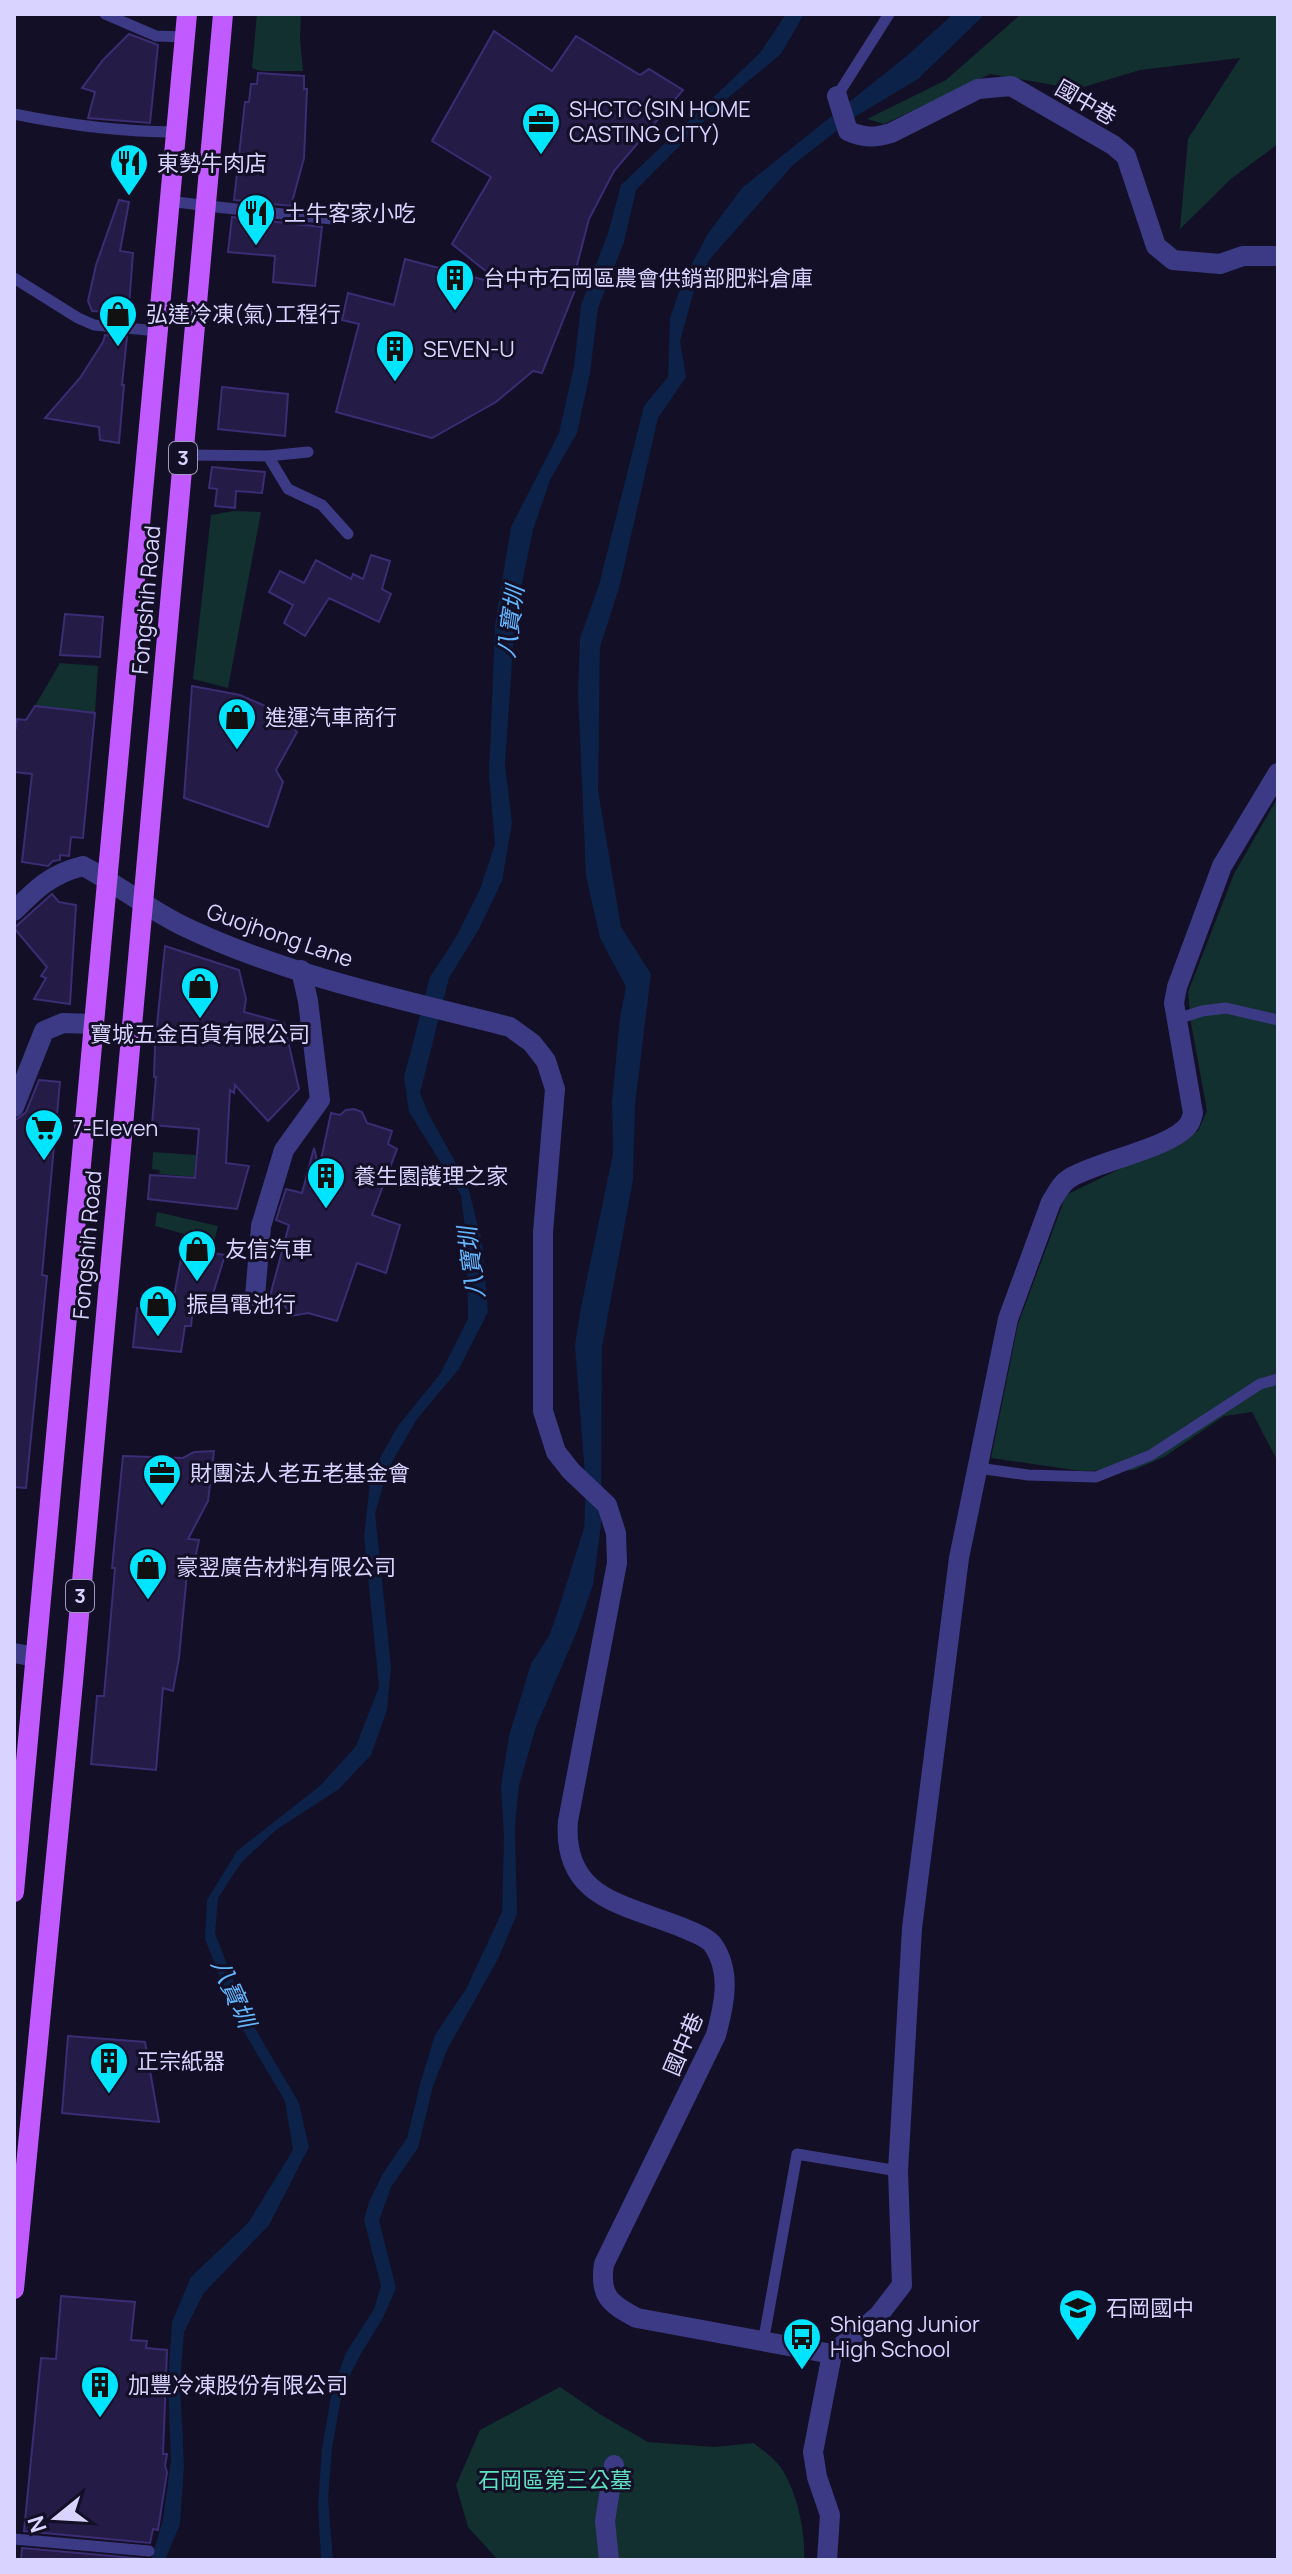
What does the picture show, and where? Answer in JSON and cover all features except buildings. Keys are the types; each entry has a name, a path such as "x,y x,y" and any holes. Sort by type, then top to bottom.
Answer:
{"main road":[{"name":"Fongshih Road","path":"14,1892 187,14"},
{"name":"Fongshih Road","path":"14,2289 72,1698 223,14"}],"street":[{"name":"國中巷","path":"837,96 848,131 859,136 876,137 891,133 978,89 1011,86 1113,145 1126,156 1156,246 1173,260 1220,264 1243,256 1278,256"},
{"path":"827,2560 830,2515 817,2477 813,2452 832,2354 878,2316 902,2285 898,2171 912,1928 959,1558 1008,1319 1051,1202 1069,1178 1164,1141 1189,1125 1193,1113 1174,1003 1177,987 1222,866 1278,773"},
{"path":"14,911 42,883 64,871 83,866 107,878"},
{"name":"Guojhong Lane","path":"107,878 180,924 242,952 510,1027 532,1043 546,1061 555,1089 543,1232 543,1411 556,1452 607,1505"},
{"path":"255,1296 261,1226 284,1150 320,1100 308,1001 301,970"},
{"path":"14,1107 38,1034 63,1023 93,1024"},
{"name":"國中巷","path":"607,1505 616,1533 617,1563 566,1843 572,1866 586,1884 605,1897 687,1929 713,1943 724,1971 725,2001 716,2035 604,2264 601,2281 605,2295 618,2309 637,2318 832,2354"},
{"path":"14,1653 35,1657"},
{"path":"609,2560 605,2521 614,2465"}],"lane":[{"path":"105,14 156,36 185,37"},
{"path":"837,96 889,14"},
{"path":"14,114 137,132 176,132"},
{"path":"170,201 332,219"},
{"path":"14,278 94,325 158,331"},
{"path":"184,455 268,456 308,452"},
{"path":"268,456 288,489 322,505 348,534"},
{"path":"1177,1019 1226,1008 1278,1020"},
{"path":"978,1468 1028,1475 1096,1477 1151,1455 1260,1384 1278,1379"},
{"path":"763,2343 797,2154 898,2171"},
{"path":"14,2539 149,2551"}],"green space":[{"path":"257,14 301,14 303,71 261,71 252,68"},
{"path":"1021,14 1278,14 1278,144 1232,178 1180,229 1188,139 1240,58 1140,70 1077,89 990,74 884,124 867,119 946,80"},
{"path":"234,511 261,512 228,688 193,679 211,515"},
{"path":"60,663 98,666 95,713 35,706"},
{"path":"1278,797 1278,1462 1252,1412 1224,1416 1164,1457 1134,1470 1081,1471 991,1458 1018,1324 1066,1195 1198,1131 1207,1111 1188,992 1234,874"},
{"path":"153,1152 196,1155 194,1177 159,1174 160,1170 152,1169"},
{"path":"157,1212 218,1226 214,1242 155,1226"},
{"name":"石岡區第三公墓","path":"560,2387 648,2442 715,2447 754,2443 778,2464 790,2484 801,2523 804,2560 498,2560 468,2527 456,2485 480,2430"}],"water":[{"name":"八寶圳","path":"786,14 804,14 781,54 723,102 636,190 624,242 598,308 590,373 577,433 550,480 533,530 515,617 505,765 512,823 502,881 479,929 449,978 420,1093 467,1183 482,1242 488,1312 459,1369 417,1419 388,1469 375,1513 391,1667 387,1710 371,1755 339,1789 276,1830 241,1863 218,1898 215,1933 246,2013 299,2103 309,2147 269,2225 203,2294 184,2332 180,2385 184,2465 180,2524 165,2560 151,2560 163,2520 171,2460 168,2384 172,2322 191,2277 248,2223 293,2150 285,2101 237,2020 205,1939 207,1900 237,1851 321,1785 356,1746 379,1687 364,1537 371,1474 398,1426 440,1374 468,1319 467,1246 461,1195 409,1112 404,1077 430,977 456,937 480,889 495,844 489,776 495,624 511,527 559,433 574,366 581,305 608,233 621,185 760,53"},
{"name":"八寶圳","path":"953,14 985,14 918,79 853,118 793,165 710,259 695,287 680,341 686,377 658,418 619,588 600,647 598,790 621,927 651,974 635,1105 633,1180 602,1347 601,1525 593,1585 536,1727 519,1785 515,1827 517,1914 498,1959 448,2048 433,2086 418,2148 391,2187 379,2221 396,2288 342,2392 332,2448 328,2498 333,2560 321,2560 318,2505 322,2449 332,2391 346,2353 374,2309 381,2286 364,2220 382,2175 407,2138 435,2035 466,1989 502,1912 504,1836 501,1786 509,1736 531,1664 549,1636 557,1614 584,1528 586,1488 575,1345 613,1154 612,1102 626,987 600,938 586,876 578,693 580,638 599,585 644,406 668,377 670,318 683,281 707,235 742,188 909,54"}],"place":[{"name":"SHCTC(SIN HOME CASTING CITY)","path":"541,156"},
{"name":"東勢牛肉店","path":"129,197"},
{"name":"土牛客家小吃","path":"256,247"},
{"name":"台中市石岡區農會供銷部肥料倉庫","path":"455,312"},
{"name":"弘達冷凍(氣)工程行","path":"118,348"},
{"name":"SEVEN-U","path":"395,383"},
{"name":"進運汽車商行","path":"237,751"},
{"name":"寶城五金百貨有限公司","path":"200,1020"},
{"name":"7-Eleven","path":"44,1162"},
{"name":"養生園護理之家","path":"326,1210"},
{"name":"友信汽車","path":"197,1283"},
{"name":"振昌電池行","path":"158,1338"},
{"name":"財團法人老五老基金會","path":"162,1507"},
{"name":"豪翌廣告材料有限公司","path":"148,1601"},
{"name":"正宗紙器","path":"109,2095"},
{"name":"石岡國中","path":"1078,2342"},
{"name":"Shigang Junior High School","path":"802,2371"},
{"name":"加豐冷凍股份有限公司","path":"100,2419"}]}
